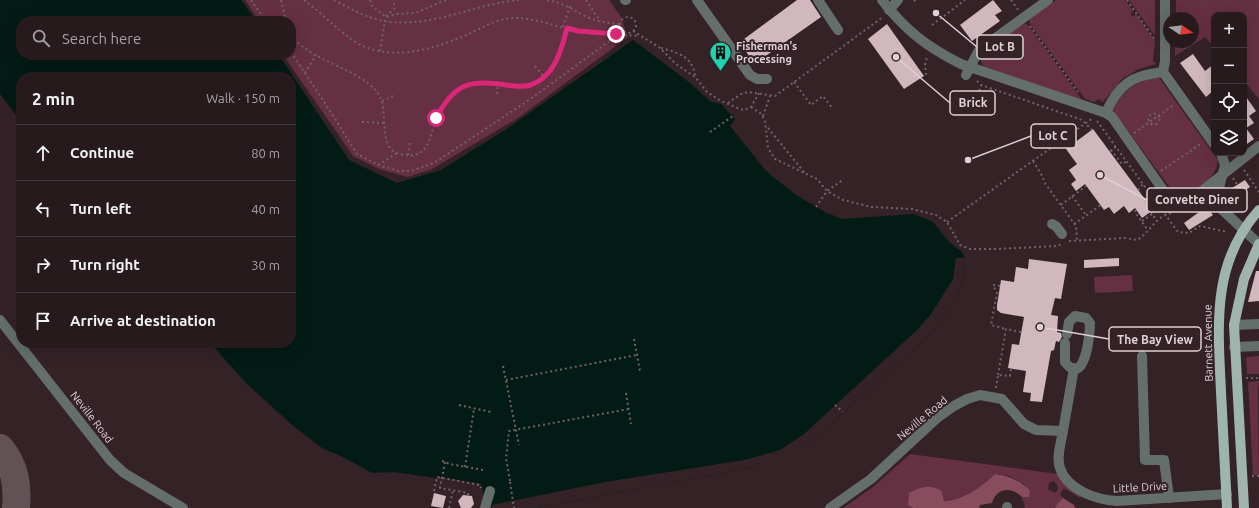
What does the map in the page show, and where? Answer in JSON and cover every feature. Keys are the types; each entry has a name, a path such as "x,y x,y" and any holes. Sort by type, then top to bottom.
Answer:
{"main road":[{"name":"Barnett Avenue","path":"1227,508 1219,315 1224,275 1233,250 1243,230 1259,210"},
{"path":"1244,508 1234,347 1234,325 1244,279 1259,244"}],"street":[{"path":"697,0 750,75 757,79 767,79"},
{"path":"818,0 838,30"},
{"path":"882,0 886,14 939,53 968,71 1106,113 1112,117 1168,197 1176,203 1188,202 1215,204 1259,244"},
{"path":"886,14 898,0"},
{"path":"968,71 979,50 1048,0"},
{"path":"1165,0 1165,61 1163,72 1211,140"},
{"path":"1106,113 1113,98 1132,80 1148,74 1163,72"},
{"path":"1188,202 1259,146"},
{"path":"1215,204 1225,165 1222,156"},
{"path":"1052,224 1056,226 1062,234"},
{"path":"1075,316 1086,318 1090,323 1086,358 1083,363 1074,368 1068,366 1064,362 1069,322 1075,316"},
{"name":"Neville Road","path":"0,320 16,340"},
{"path":"1234,325 1259,324"},
{"path":"1234,347 1259,346"},
{"name":"Neville Road","path":"22,348 110,460 124,473 183,508"},
{"path":"1142,356 1145,460 1164,460 1169,498"},
{"path":"995,397 1005,402 1024,424 1036,430 1062,431 1074,368"},
{"name":"Neville Road","path":"830,508 871,479 948,410 960,402 974,396 995,397"},
{"name":"Little Drive","path":"1062,431 1059,451 1060,468 1063,475 1080,490 1102,504 1117,501 1226,494"},
{"path":"485,508 486,491"}],"path":[{"path":"251,0 262,16"},
{"path":"280,0 285,16"},
{"path":"304,0 352,39 380,51 403,52 432,49 461,38 490,24 516,18 578,31 639,36"},
{"path":"334,0 360,14 385,20 422,21 518,0"},
{"path":"370,0 372,6 386,17"},
{"path":"380,51 386,17 395,8 393,0"},
{"path":"386,17 397,14 415,13 446,0"},
{"path":"547,0 570,6 586,16 601,22 620,24"},
{"path":"586,0 601,22"},
{"path":"957,0 960,4"},
{"path":"932,25 965,0"},
{"path":"1011,0 1019,11"},
{"path":"1127,0 1156,41"},
{"path":"563,27 570,6"},
{"path":"728,103 741,94 759,93 770,96 779,93 886,14"},
{"path":"611,40 620,29 622,16"},
{"path":"620,24 624,18 632,18 636,26 633,31"},
{"path":"620,24 624,32 633,31 660,48 676,64 695,77 707,92 740,110 750,107 759,93"},
{"path":"1028,24 1079,94"},
{"path":"296,39 316,54 371,85 382,101 384,108 386,137 390,149 397,153 413,156 424,151 431,138 436,118 445,101 455,92 468,85 481,82 530,86 544,78 553,68 561,53 567,28"},
{"path":"296,60 334,116 357,154 378,165 399,171 411,171 434,163 529,100 611,40 625,34"},
{"path":"660,48 679,52 688,60 695,71 695,77"},
{"path":"305,73 316,54"},
{"path":"926,75 925,65 928,56"},
{"path":"535,66 544,78"},
{"path":"968,71 981,85 1082,120 1092,130"},
{"path":"794,82 811,105 823,96 833,109"},
{"path":"497,94 498,84"},
{"path":"978,110 976,101 981,85"},
{"path":"382,101 394,96"},
{"path":"763,116 770,96"},
{"path":"1132,135 1176,103"},
{"path":"750,107 763,116 767,127 768,148 775,159 789,167 817,178 827,190 839,198 853,203 882,208 924,211 936,215 947,222 1094,117"},
{"path":"1149,122 1150,115 1155,114 1158,116"},
{"path":"710,132 733,116"},
{"path":"1149,122 1154,125 1157,124 1160,121 1158,116"},
{"path":"362,122 384,123"},
{"path":"1098,122 1178,232 1189,233 1200,226 1227,232"},
{"path":"767,127 805,172"},
{"path":"1070,135 1075,141 1069,145 1070,146"},
{"path":"408,155 410,141"},
{"path":"1159,173 1204,141"},
{"path":"1116,146 1110,150 1122,164 1127,160"},
{"path":"378,165 397,153"},
{"path":"1033,161 1043,177 1044,182 1074,224 1077,241"},
{"path":"1238,162 1259,192"},
{"path":"1233,178 1238,186"},
{"path":"816,207 827,190 844,179"},
{"path":"1061,205 1086,186"},
{"path":"1138,190 1142,186"},
{"path":"1072,196 1086,216"},
{"path":"1074,224 1101,205"},
{"path":"1136,210 1134,212 1148,230"},
{"path":"1142,221 1152,213 1157,221"},
{"path":"1000,286 992,285 997,293 991,325 1021,332"},
{"path":"995,397 1006,329"},
{"path":"634,339 640,371"},
{"path":"506,380 637,355"},
{"path":"504,366 519,445"},
{"path":"998,375 1010,376 1011,369"},
{"path":"1246,378 1259,378"},
{"path":"626,393 631,424"},
{"path":"459,405 491,412"},
{"path":"835,405 843,412"},
{"path":"464,467 474,409"},
{"path":"514,508 506,458 509,431 629,410"},
{"path":"468,495 468,493 440,488 443,472 443,461 464,467 483,470"},
{"path":"509,476 510,481"},
{"path":"1252,476 1259,476"},
{"path":"434,491 436,478 441,478 480,485 486,491"},
{"path":"449,508 453,490"}],"shaded area":[{"path":"0,0 241,0 252,16 16,16 16,60 282,60 290,72 16,72 16,115 0,94"},
{"path":"245,0 609,0 621,17 628,37 518,118 432,169 408,177 379,169 353,156 286,60 296,60 296,16 256,16"},
{"path":"1056,0 1125,0 1133,11 1131,13 1132,17 1136,14 1155,41 1153,61 1156,64 1139,69 1122,79 1103,102 1099,99 1094,102 1085,99 1030,24 1029,19"},
{"path":"1129,0 1155,0 1155,36"},
{"path":"1176,0 1259,0 1259,99 1247,85 1247,12 1211,12 1211,44 1205,37 1199,41 1199,12 1176,12"},
{"path":"1023,23 1028,25 1083,101 983,66 981,61 983,54 985,56 987,50"},
{"path":"633,40 690,83 711,102 721,104 735,119 730,126 766,171 796,195 827,213 842,219 914,214 933,222 950,243 962,252 965,258 964,276 960,288 942,319 931,334 806,446 755,467 536,508 487,508 481,484 436,476 434,484 372,473 344,463 284,423 209,348 296,348 296,80 349,160 397,183 441,170 505,130"},
{"path":"1175,48 1188,48 1175,56"},
{"path":"1154,77 1159,78 1211,150 1211,156 1215,156 1218,160 1217,167 1213,174 1200,187 1192,192 1185,194 1177,193 1171,189 1113,111 1120,98 1129,89 1140,82"},
{"path":"1132,275 1133,291 1095,293 1094,277"},
{"path":"1259,356 1259,374 1247,374 1246,357"},
{"path":"1259,381 1259,475 1253,475 1248,382"},
{"path":"910,454 1058,474 1081,496 1080,498 1064,488 1060,494 1063,498 1055,508 1025,508 1022,497 1029,497 1024,484 1009,476 995,474 971,492 951,500 944,501 942,491 908,505 913,508 843,508 873,487","holes":["1053,481 1057,484 1058,489 1055,493 1048,489 1049,483"]},
{"path":"995,474 1010,477 1018,481 1030,491 1029,497 1022,497 1014,491 1005,490 997,494 992,503 980,505 979,508 913,508 908,505 909,493 918,489 933,487 942,491 944,501 951,500 971,492"},
{"path":"1063,498 1074,505 1075,508 1055,508"}],"pier":[{"path":"956,258 965,258 964,276 960,288 942,319 931,334 806,446 783,459 755,467 536,508 491,508 492,505 605,482 744,460 780,450 804,434 917,330 931,314 953,279"},
{"path":"206,348 214,348 246,383 292,425 322,448 343,457 372,473 394,472 435,478 434,484 432,486 419,486 371,475 343,464 316,450 282,425 248,396"}],"building":[{"path":"797,0 810,0 821,17 754,64 740,42"},
{"path":"993,0 1002,11 995,15 1000,21 972,41 960,25"},
{"path":"887,24 924,76 904,89 868,39"},
{"path":"1193,54 1205,71 1211,66 1211,93 1206,97 1180,63"},
{"path":"1247,98 1256,111 1249,116 1254,123 1247,127"},
{"path":"1093,129 1153,210 1142,218 1135,208 1129,213 1124,206 1114,214 1109,207 1104,210 1085,184 1076,191 1071,184 1076,180 1069,170 1077,164 1066,149"},
{"path":"1247,129 1254,139 1247,144"},
{"path":"1245,180 1250,187 1226,204 1223,199 1224,193"},
{"path":"1202,210 1209,210 1213,215 1189,230 1184,223"},
{"path":"1119,258 1119,266 1084,268 1084,260"},
{"path":"1029,259 1067,264 1061,299 1055,298 1051,315 1058,316 1057,332 1061,333 1062,337 1059,342 1056,341 1054,350 1051,351 1042,402 1030,401 1031,393 1023,392 1026,371 1008,368 1012,344 1019,345 1024,317 1001,313 997,310 1001,280 1014,282 1016,267 1028,269"},
{"path":"1256,271 1259,271 1259,301 1248,302"},
{"path":"434,493 446,496 443,508 431,506"},
{"path":"463,495 472,496 474,504 471,508 461,508 458,501"}],"taxiway":[{"path":"0,448 9,462 14,476 16,484 16,508"}],"place":[{"name":"Lot B","path":"936,13"},
{"name":"Brick","path":"896,57"},
{"name":"Fisherman's Processing","path":"721,72"},
{"name":"Lot C","path":"968,160"},
{"name":"Corvette Diner","path":"1100,175"},
{"name":"The Bay View","path":"1040,327"}],"route":[{"path":"436,118 445,101 455,92 468,85 481,82 530,86 544,78 553,68 561,53 567,28 578,31 616,34"}]}
